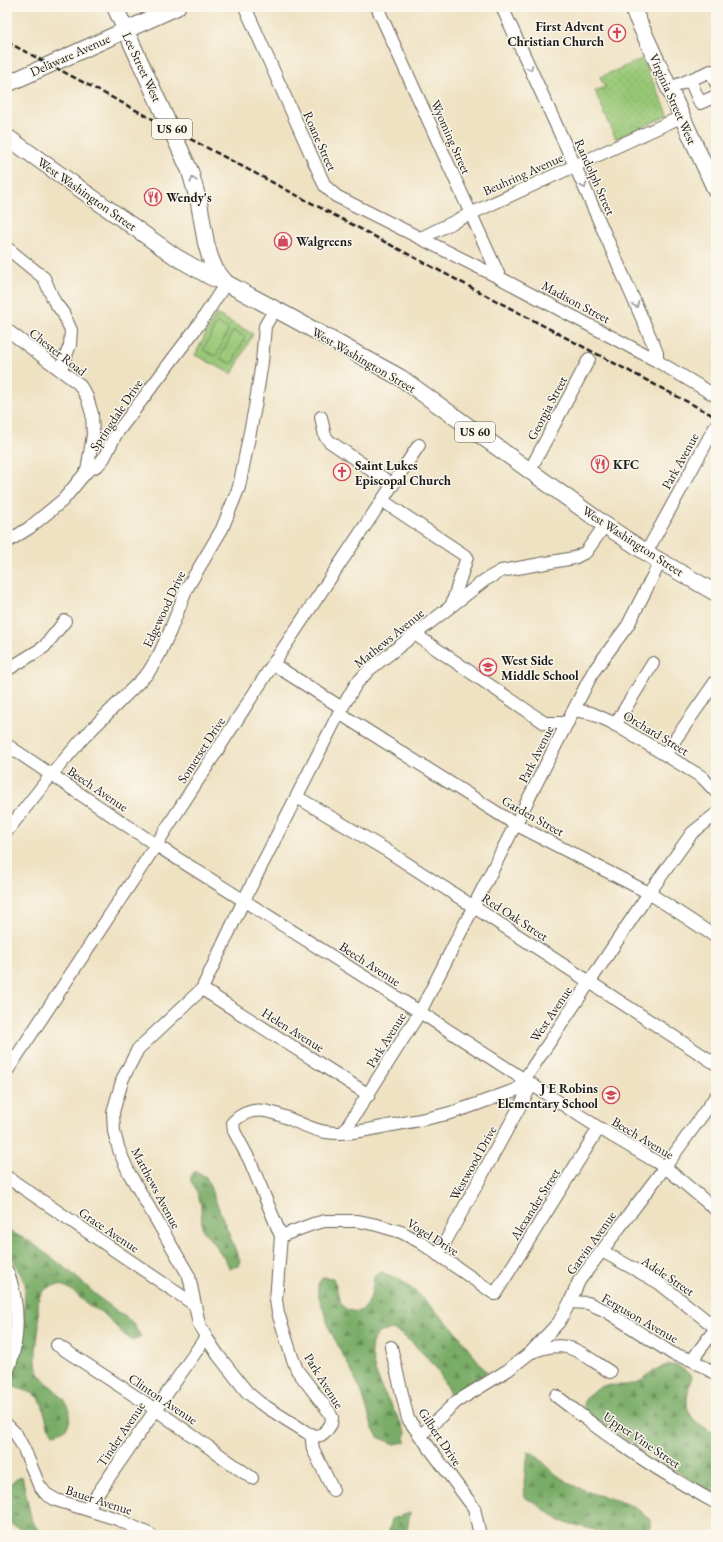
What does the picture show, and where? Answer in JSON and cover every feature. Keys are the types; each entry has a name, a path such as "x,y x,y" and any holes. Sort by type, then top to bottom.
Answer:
{"main road":[{"name":"Lee Street West","path":"114,7 190,171 199,203 210,257 215,269 226,283"},
{"name":"Delaware Avenue","path":"7,84 177,7"},
{"name":"Virginia Street West","path":"632,7 668,89 716,191"},
{"name":"West Washington Street","path":"7,137 176,257 401,378 604,525 660,562 716,593"},
{"path":"148,237 184,256 190,257 196,256 200,252 204,232"}],"street":[{"name":"Roane Street","path":"245,7 325,186 338,198 421,238"},
{"name":"Wyoming Street","path":"377,7 500,278"},
{"name":"Randolph Street","path":"502,7 575,166 655,348 657,353 657,361"},
{"path":"668,89 711,71 716,83"},
{"path":"690,80 700,103 716,96"},
{"name":"Beuhring Avenue","path":"421,238 681,117"},
{"name":"Madison Street","path":"421,238 657,361 716,396"},
{"path":"7,248 44,278 54,301 63,313 71,330 70,345 61,369"},
{"name":"Springdale Drive","path":"7,542 29,528 63,500 87,471 98,465 104,458 116,434 200,323 226,283"},
{"name":"Edgewood Drive","path":"7,831 52,774 84,737 126,697 148,673 158,655 170,631 187,588 222,529 239,487 255,407 262,362 265,326 275,309"},
{"name":"Chester Road","path":"7,330 61,369 78,384 87,397 92,414 93,435 87,471"},
{"name":"Georgia Street","path":"530,470 589,359"},
{"path":"321,417 325,436 329,441 393,485"},
{"name":"Park Avenue","path":"646,553 716,425"},
{"name":"Somerset Drive","path":"7,1071 273,664 419,446"},
{"path":"383,501 467,557 452,604"},
{"name":"Mathews Avenue","path":"244,900 341,711 356,684 370,669 416,635 452,604 485,580 501,571 574,558 586,552 604,525"},
{"name":"Park Avenue","path":"310,1434 313,1436 321,1435 331,1424 332,1418 330,1413 297,1370 278,1313 276,1300 281,1236 250,1161 234,1131 233,1122 241,1115 248,1112 270,1111 313,1129 327,1132 344,1132 369,1095 420,1012 593,672 628,625 660,562"},
{"path":"7,670 44,647 65,621"},
{"path":"416,635 545,723 563,724 568,722"},
{"path":"615,725 653,663"},
{"name":"Garden Street","path":"273,664 341,711 515,824 649,893 716,937"},
{"path":"665,754 716,681"},
{"name":"Orchard Street","path":"574,710 592,713 615,725 702,777 716,792"},
{"name":"Beech Avenue","path":"7,745 156,845 420,1012 599,1128 665,1167 716,1210"},
{"name":"Red Oak Street","path":"297,797 386,850 716,1064"},
{"name":"West Avenue","path":"344,1132 354,1132 449,1113 516,1090 528,1082 589,982 649,893 692,833 716,814"},
{"name":"Matthews Avenue","path":"244,900 202,989 138,1049 123,1078 113,1112 114,1132 119,1150 129,1173 189,1276 199,1324 206,1337 246,1392 260,1403 310,1434"},
{"name":"Helen Avenue","path":"202,989 369,1095"},
{"name":"Westwood Drive","path":"438,1254 528,1082"},
{"name":"Garvin Avenue","path":"420,1436 456,1402 508,1370 531,1352 559,1322 579,1281 665,1167 716,1096"},
{"name":"Alexander Street","path":"495,1294 599,1128"},
{"name":"Grace Avenue","path":"7,1177 195,1306"},
{"name":"Vogel Drive","path":"281,1236 325,1221 358,1221 377,1224 401,1232 438,1254 495,1294"},
{"name":"Adele Street","path":"602,1251 659,1284 716,1328"},
{"path":"7,1271 15,1296 17,1321 13,1353 7,1373"},
{"name":"Ferguson Avenue","path":"570,1302 588,1304 606,1311 674,1354 692,1360 716,1374"},
{"path":"692,1360 716,1328"},
{"name":"Tinder Avenue","path":"87,1509 206,1337"},
{"name":"Clinton Avenue","path":"57,1345 155,1409 252,1478"},
{"name":"Gilbert Drive","path":"391,1347 408,1419 474,1508 480,1535"},
{"path":"531,1352 544,1347 572,1347 610,1372"},
{"name":"Upper Vine Street","path":"556,1396 612,1438 646,1461 676,1480 716,1502"},
{"name":"Bauer Avenue","path":"7,1425 16,1434 39,1485 46,1494 56,1500 117,1518 151,1535"},
{"path":"310,1434 313,1449 333,1490"}],"green space":[{"path":"642,59 669,115 616,139 595,91 605,87 600,77"},
{"path":"216,314 253,334 232,374 195,355"},
{"path":"217,323 229,329 216,356 203,350"},
{"path":"233,331 245,337 232,364 220,358"},
{"path":"194,1172 198,1172 206,1177 240,1261 239,1266 230,1268 220,1252 202,1229 201,1205 196,1189 191,1181 191,1176"},
{"path":"7,1230 29,1241 67,1269 101,1299 132,1322 141,1337 132,1341 101,1312 91,1307 67,1287 57,1285 49,1287 43,1291 38,1301 39,1325 36,1359 38,1370 41,1376 63,1398 70,1411 70,1419 66,1428 54,1434 48,1426 40,1399 32,1393 14,1387 13,1378 24,1312 25,1283 7,1248"},
{"path":"381,1272 399,1279 421,1296 454,1329 487,1373 451,1397 442,1377 435,1367 412,1343 400,1333 393,1330 377,1334 372,1343 371,1352 375,1370 381,1387 406,1432 405,1442 395,1444 378,1437 373,1429 361,1390 330,1330 318,1294 318,1284 323,1277 333,1278 339,1299 344,1308 352,1311 358,1311 367,1305 371,1295 374,1277"},
{"path":"668,1365 677,1365 692,1376 687,1397 689,1411 698,1423 716,1434 716,1495 615,1432 586,1412 583,1403 589,1394 596,1389 610,1385 633,1384 642,1380 654,1370"},
{"path":"529,1451 557,1475 573,1485 627,1504 643,1513 650,1520 648,1535 608,1535 599,1531 560,1521 534,1502 525,1498 524,1486 526,1462"},
{"path":"22,1476 32,1522 43,1535 26,1535 19,1528 7,1522 7,1485"},
{"path":"410,1513 406,1535 388,1535 392,1519"},
{"path":"248,1528 264,1535 236,1535 238,1530"}],"railway":[{"path":"7,42 716,417"}],"place":[{"name":"First Advent Christian Church","path":"617,33"},
{"name":"Wendy's","path":"153,197"},
{"name":"Walgreens","path":"283,241"},
{"name":"KFC","path":"600,464"},
{"name":"Saint Lukes Episcopal Church","path":"342,472"},
{"name":"West Side Middle School","path":"488,667"},
{"name":"J E Robins Elementary School","path":"611,1095"}]}
